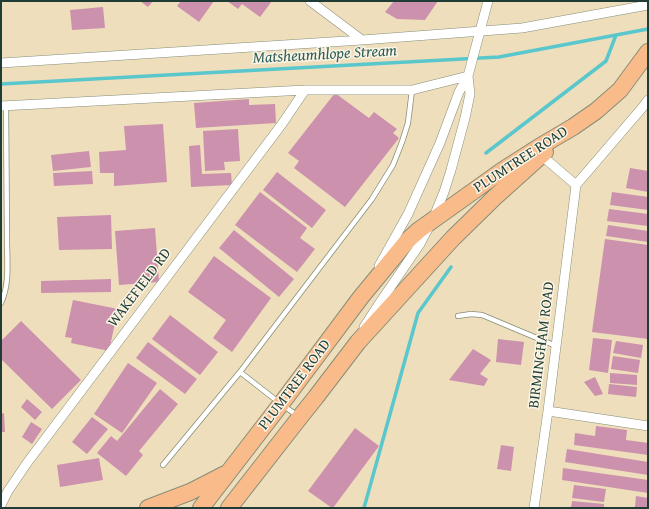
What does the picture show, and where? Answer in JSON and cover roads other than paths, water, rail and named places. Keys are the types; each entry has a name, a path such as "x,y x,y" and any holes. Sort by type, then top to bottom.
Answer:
{"highway":[{"path":"573,127 596,111 620,90 648,52"},
{"name":"PLUMTREE ROAD","path":"229,508 358,342 453,238 495,196 573,127"},
{"name":"PLUMTREE ROAD","path":"201,508 281,404 361,296 408,240 419,230 503,170 573,127"},
{"path":"148,508 190,492 230,471"},
{"path":"237,508 242,491"}],"street":[{"path":"310,1 362,40"},
{"path":"361,296 408,214 440,143 459,92 469,73 488,1"},
{"path":"1,63 362,40 529,26 648,5"},
{"path":"3,106 305,90 412,90 469,73"},
{"path":"358,342 366,323 420,244 434,219 451,170 465,118 470,94 469,73"},
{"name":"WAKEFIELD RD","path":"1,505 8,491 27,463 268,143 305,90"},
{"path":"541,155 576,185 645,110 648,100"},
{"name":"BIRMINGHAM ROAD","path":"534,508 548,411 576,185"},
{"path":"548,411 648,426"}],"lane":[{"path":"163,465 240,372 372,199 393,165 402,142 408,123 412,90"},
{"path":"1,303 4,297 7,281 7,205 3,106"},
{"path":"458,316 471,314 482,315 556,346"},
{"path":"240,372 300,417"}],"waterway":[{"name":"Matsheumhlope Stream","path":"1,84 499,57 648,29"},
{"path":"486,153 606,61 616,35"},
{"path":"364,508 418,313 451,267"}]}
